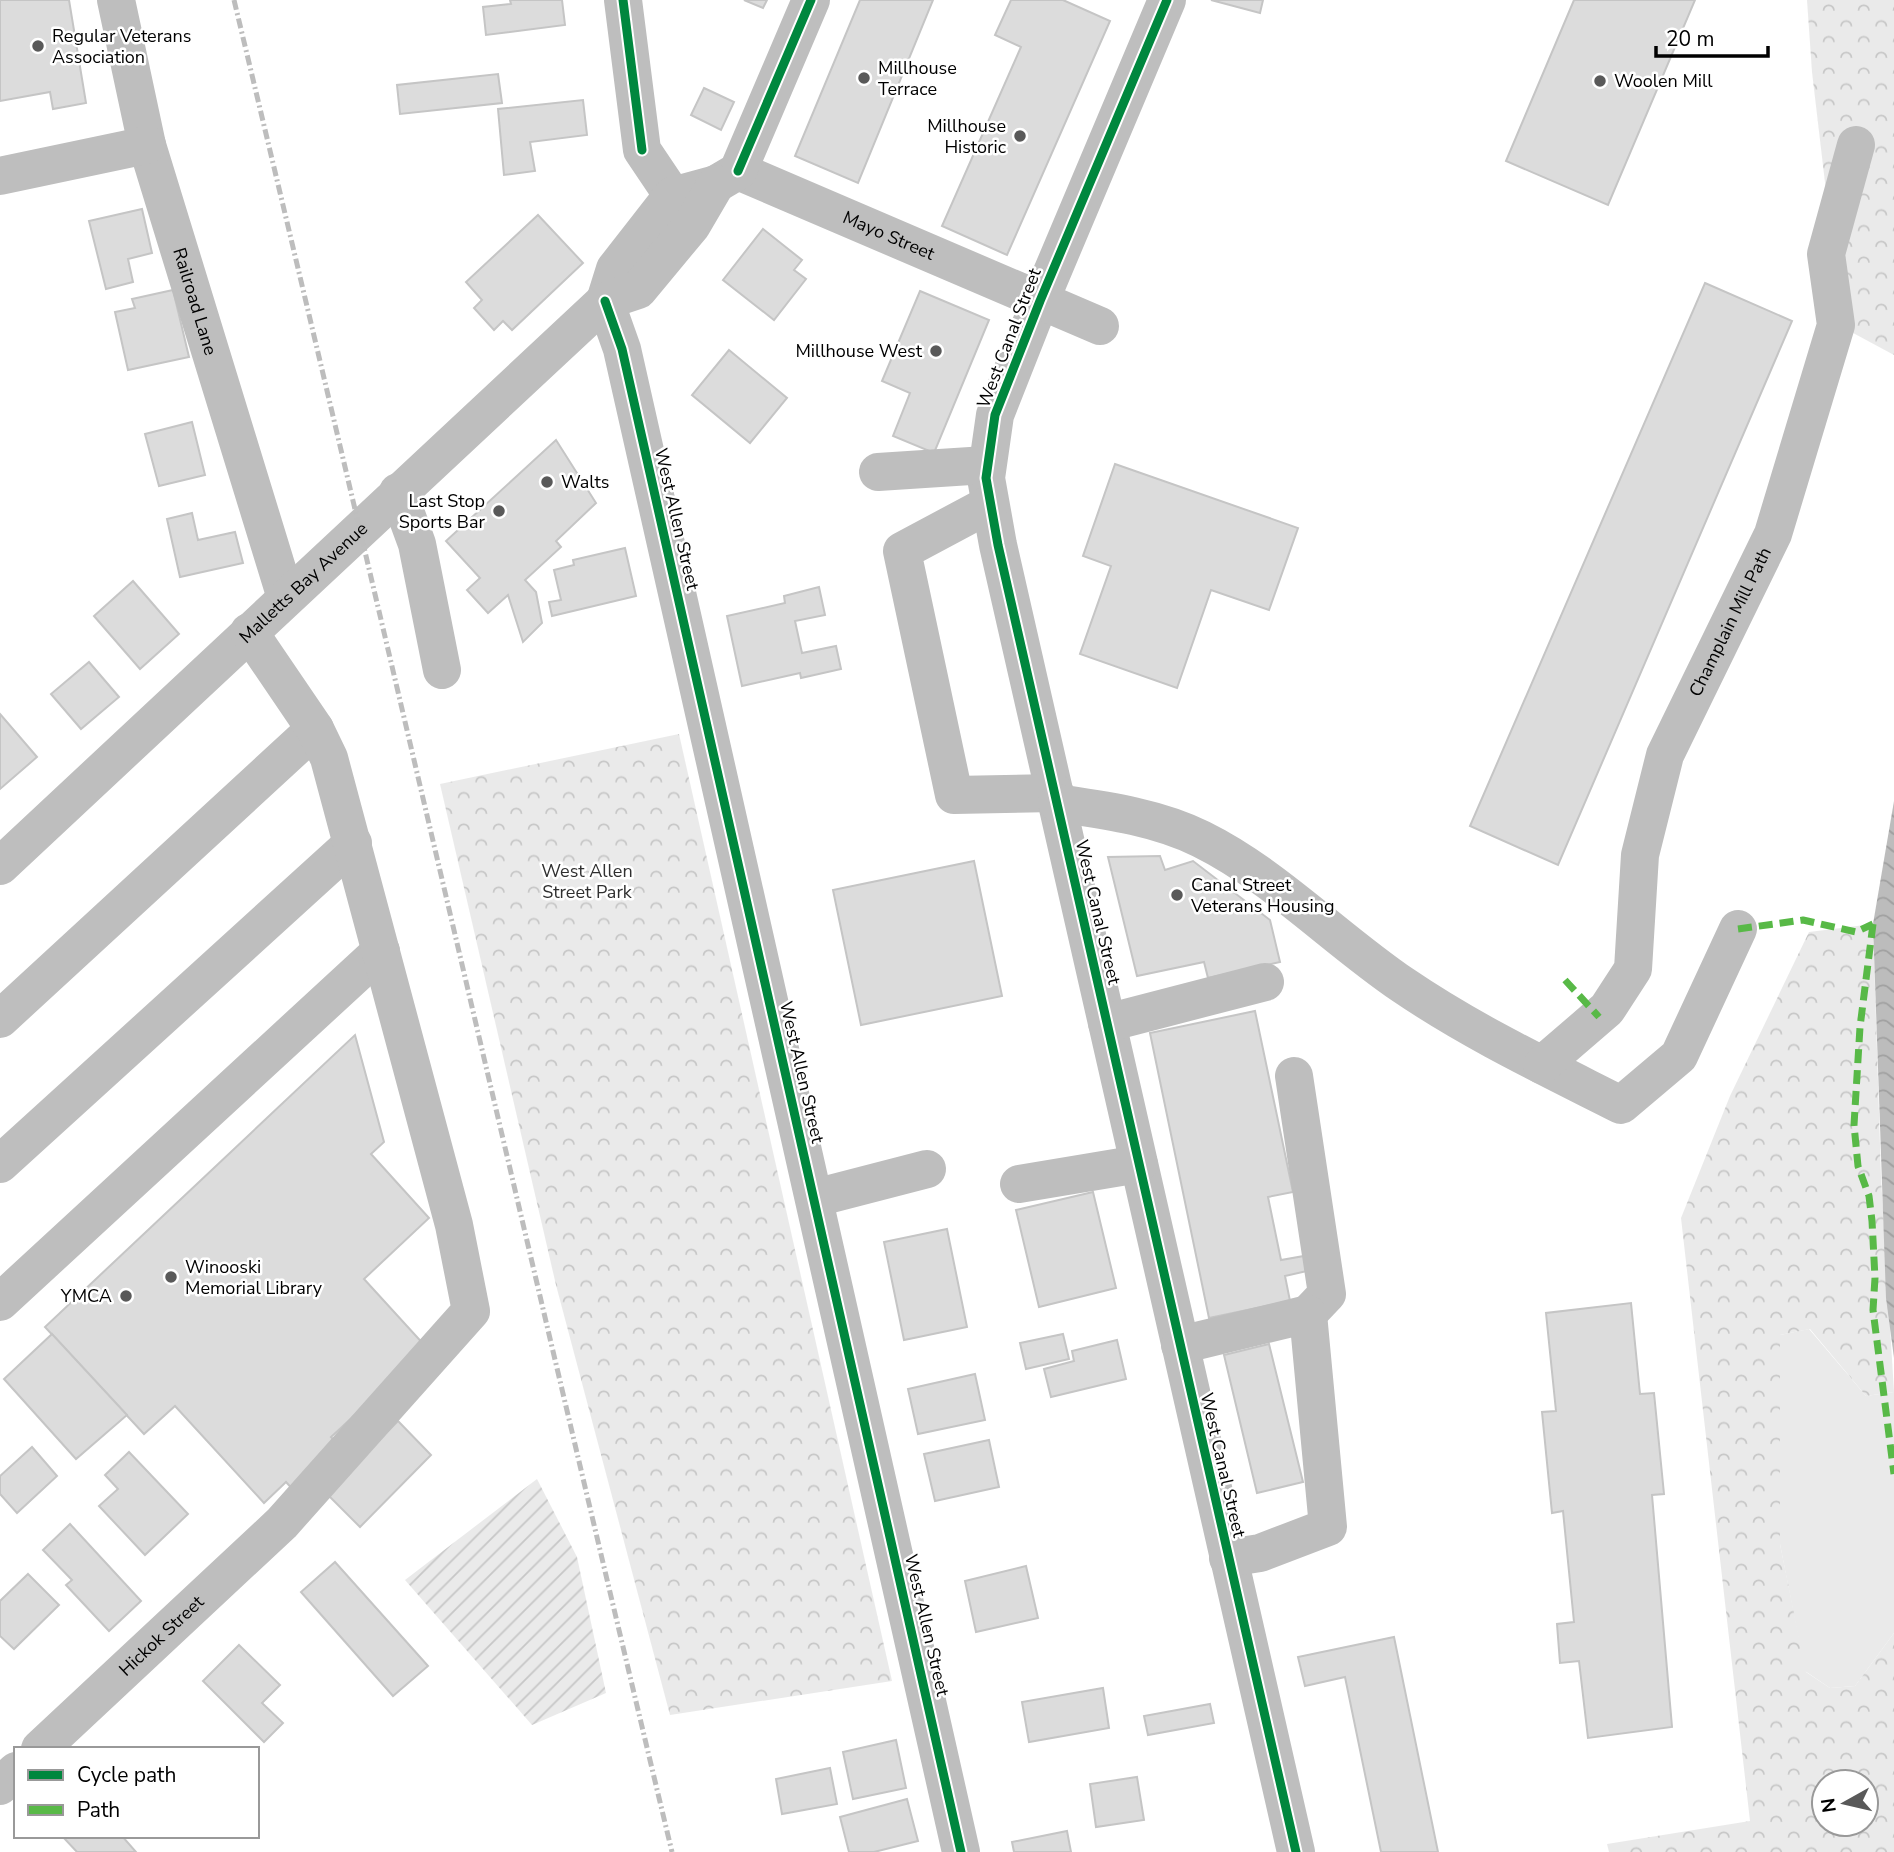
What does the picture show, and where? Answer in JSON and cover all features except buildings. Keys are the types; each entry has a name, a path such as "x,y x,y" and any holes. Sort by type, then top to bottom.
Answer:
{"street":[{"name":"Railroad Lane","path":"116,0 147,145 286,598"},
{"path":"623,0 642,150 682,210"},
{"name":"Malletts Bay Avenue","path":"0,866 605,301 615,269 682,210 727,177 811,0"},
{"name":"West Canal Street","path":"1167,0 995,415 986,465 989,504 1296,1852"},
{"path":"0,176 147,145"},
{"name":"Champlain Mill Path","path":"1542,1065 1607,1009 1633,969 1640,855 1665,755 1773,534 1836,325 1826,254 1856,145"},
{"name":"Mayo Street","path":"727,177 1100,326"},
{"name":"West Allen Street","path":"605,301 622,349 961,1852"},
{"path":"878,471 986,465"},
{"path":"398,492 417,544 442,670"},
{"path":"989,504 902,551 954,795 1056,798 1148,820 1197,837 1224,851 1401,984 1481,1035 1621,1105 1679,1056 1738,929"},
{"path":"0,1302 381,951 329,758 315,729 249,632"},
{"path":"0,1019 315,729"},
{"path":"0,1164 353,844"},
{"name":"Hickok Street","path":"42,1747 282,1523 471,1311 454,1225 381,951"},
{"path":"1107,1023 1265,982"},
{"path":"1180,1345 1308,1314 1326,1294 1294,1076"},
{"path":"1019,1184 1139,1164"},
{"path":"815,1198 927,1168"},
{"path":"1228,1558 1260,1553 1328,1527 1308,1314"},
{"path":"0,1786 14,1773"}],"green space":[{"path":"1807,0 1894,0 1894,355 1842,327 1812,72"},
{"name":"West Allen Street Park","path":"679,734 892,1681 670,1715 556,1285 440,784"},
{"path":"1873,924 1881,1177 1894,1392 1866,1396 1810,1329 1780,1335 1780,1544 1806,1672 1830,1688 1855,1686 1894,1633 1894,1852 1609,1852 1607,1844 1750,1821 1681,1218 1730,1096 1809,932"},
{"path":"1809,1329 1866,1396 1894,1392 1894,1633 1855,1686 1830,1688 1805,1671 1780,1544 1780,1335"},
{"path":"537,1479 577,1557 606,1693 532,1725 405,1580"}],"water":[{"path":"1894,801 1894,1358 1886,1298 1873,924"}],"railway":[{"path":"234,0 672,1852"}],"marked path":[{"path":"1738,929 1803,920 1856,932 1873,924"},
{"path":"1873,924 1860,1027 1854,1125 1858,1166 1869,1196 1872,1221 1875,1278 1873,1310 1894,1474"},
{"path":"1565,980 1599,1017"}],"cycle path":[{"path":"623,0 642,150"},
{"path":"738,171 811,0"},
{"path":"1167,0 995,415 986,478 998,545 1296,1852"},
{"path":"605,301 622,349 961,1852"}],"place":[{"name":"Regular Veterans Association","path":"38,46"},
{"name":"Millhouse Terrace","path":"864,78"},
{"name":"Woolen Mill","path":"1600,81"},
{"name":"Millhouse Historic","path":"1020,136"},
{"name":"Millhouse West","path":"936,351"},
{"name":"Walts","path":"547,482"},
{"name":"Last Stop Sports Bar","path":"499,511"},
{"name":"Canal Street Veterans Housing","path":"1177,895"},
{"name":"Winooski Memorial Library","path":"171,1277"},
{"name":"YMCA","path":"126,1296"}]}
